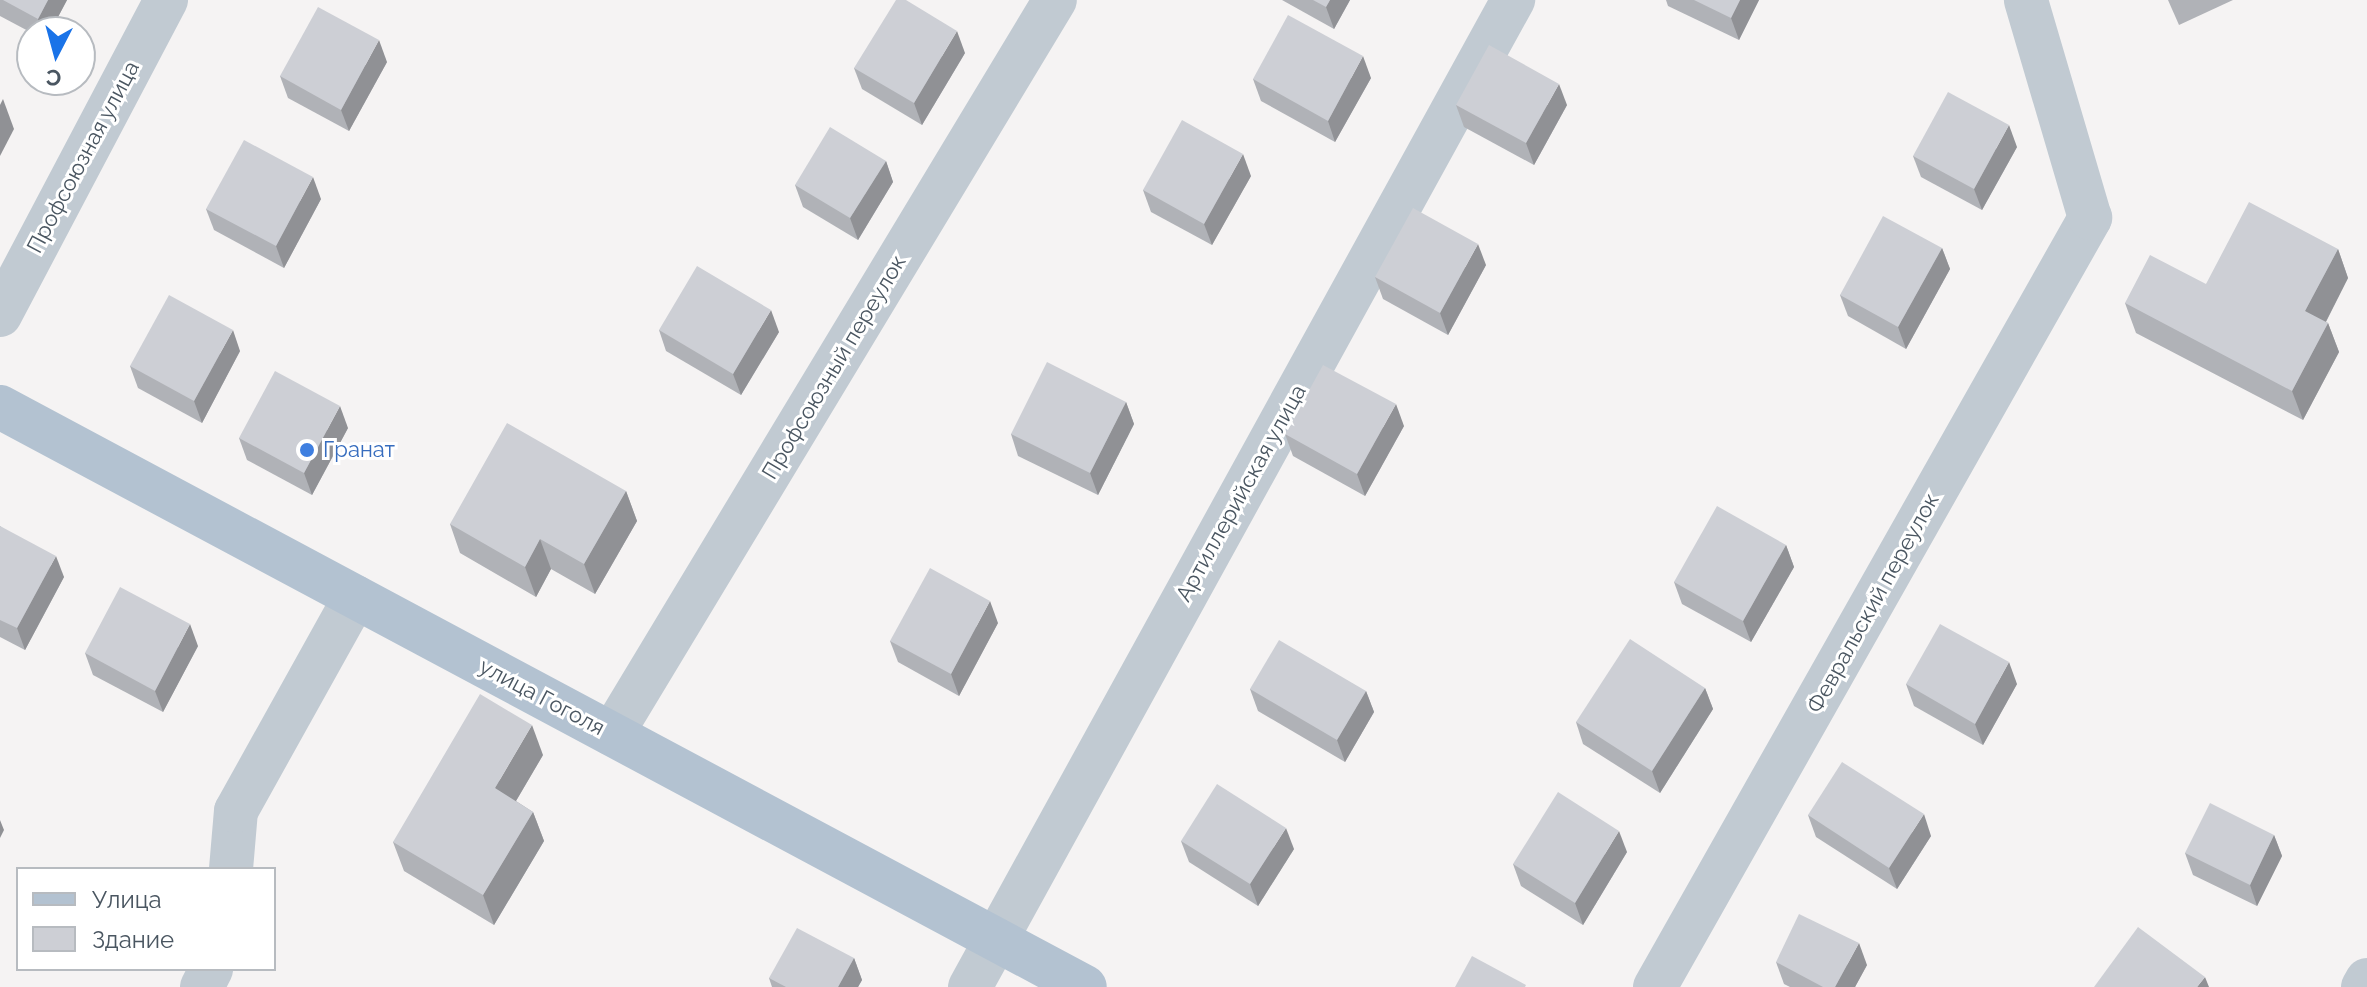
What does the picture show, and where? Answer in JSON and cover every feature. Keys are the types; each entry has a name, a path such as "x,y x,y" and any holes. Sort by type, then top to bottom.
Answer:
{"main road":[{"name":"улица Гоголя","path":"0,407 1085,987"}],"street":[{"name":"Профсоюзная улица","path":"0,315 166,0"},
{"name":"Профсоюзный переулок","path":"612,734 1055,0"},
{"name":"Артиллерийская улица","path":"970,987 1513,0"},
{"name":"Февральский переулок","path":"1655,987 2090,218 2026,0"},
{"path":"231,867 236,811 355,597"},
{"path":"2363,987 2367,980"}],"building":[{"path":"3,0 48,0 40,16 32,16"},
{"path":"896,0 906,0 957,31 914,103 854,68"},
{"path":"1313,0 1330,0 1326,7"},
{"path":"1694,0 1740,0 1731,18"},
{"path":"318,7 379,40 341,110 280,76"},
{"path":"1288,15 1363,56 1328,121 1253,79"},
{"path":"1489,45 1559,84 1526,143 1456,105"},
{"path":"1948,92 2009,125 1974,189 1913,156"},
{"path":"1182,120 1243,154 1204,224 1143,190"},
{"path":"830,127 886,161 850,218 795,185"},
{"path":"244,140 313,177 276,246 206,209"},
{"path":"2249,202 2338,249 2305,311 2328,323 2292,391 2125,303 2150,255 2206,284"},
{"path":"1413,208 1478,244 1440,313 1375,277"},
{"path":"1883,216 1942,248 1898,327 1840,295"},
{"path":"697,266 771,310 733,374 659,330"},
{"path":"169,295 233,330 194,401 130,366"},
{"path":"1047,362 1126,402 1090,473 1011,434"},
{"path":"1323,365 1396,404 1357,474 1285,434"},
{"path":"275,371 340,406 304,473 239,438"},
{"path":"507,423 626,491 584,564 540,539 525,567 450,524"},
{"path":"1717,506 1786,545 1743,621 1674,582"},
{"path":"0,526 56,556 17,628 0,620"},
{"path":"930,568 990,601 951,674 890,641"},
{"path":"120,587 190,624 155,691 85,653"},
{"path":"1940,624 2009,662 1975,724 1906,684"},
{"path":"1630,639 1705,688 1652,771 1576,722"},
{"path":"1279,640 1366,691 1337,740 1250,689"},
{"path":"480,694 532,725 495,788 533,812 483,895 393,842"},
{"path":"1842,762 1924,814 1889,868 1808,815"},
{"path":"1217,784 1286,828 1250,884 1181,841"},
{"path":"1558,792 1619,831 1575,903 1513,864"},
{"path":"2210,803 2274,835 2250,885 2185,853"},
{"path":"1799,914 1859,943 1835,987 1823,987 1776,962"},
{"path":"2138,927 2205,977 2197,987 2094,987"},
{"path":"797,928 854,958 838,987 786,987 769,978"},
{"path":"1472,956 1526,985 1525,987 1455,987"}],"place":[{"name":"Гранат","path":"307,450"}]}
